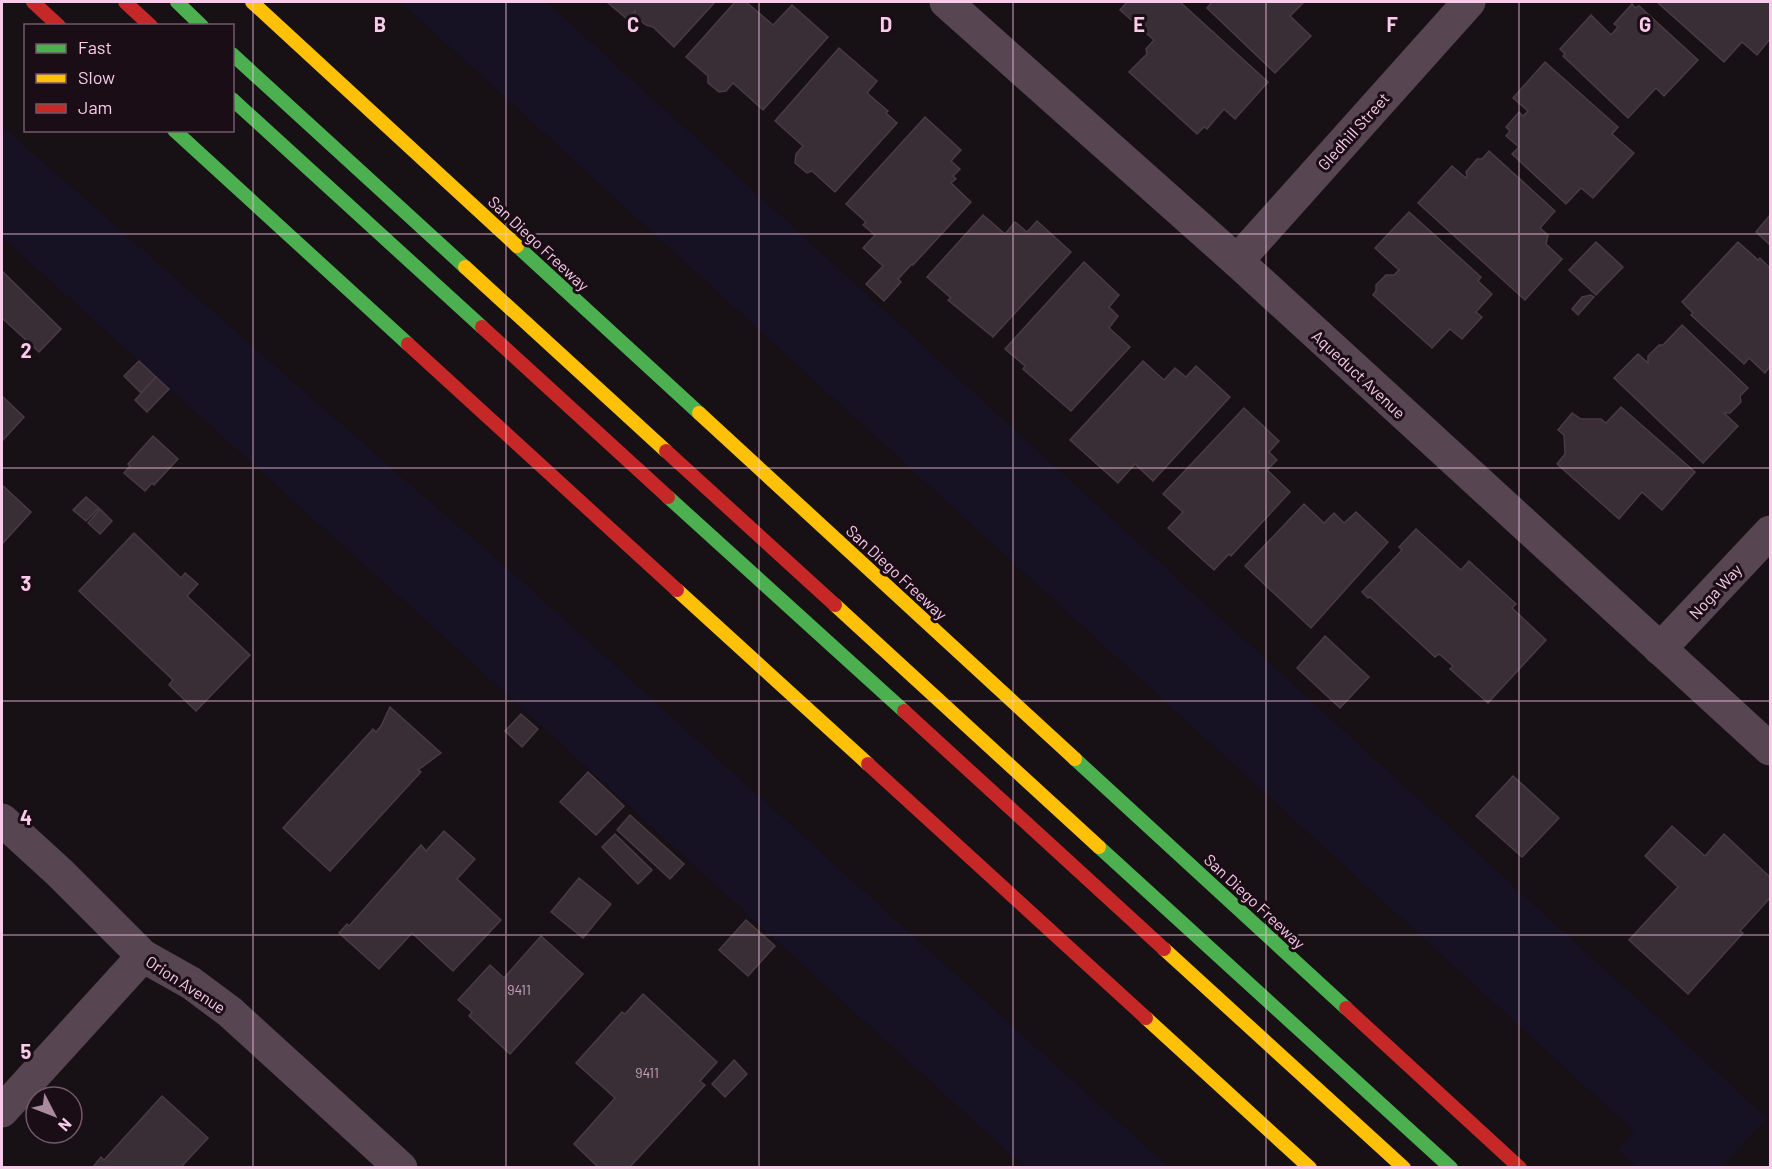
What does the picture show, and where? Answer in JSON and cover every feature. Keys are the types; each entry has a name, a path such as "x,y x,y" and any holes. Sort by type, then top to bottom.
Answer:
{"highway":[{"path":"33,2 57,24"},
{"path":"125,2 150,24"},
{"path":"177,2 200,24"},
{"name":"San Diego Freeway","path":"252,2 1520,1167"},
{"path":"234,56 1451,1167"},
{"path":"234,101 1404,1167"},
{"path":"176,132 1310,1167"}],"street":[{"name":"Aqueduct Avenue","path":"946,2 1237,261 1770,749"},
{"name":"Gledhill Street","path":"1237,261 1469,2"},
{"name":"Noga Way","path":"1660,650 1770,532"},
{"name":"Orion Avenue","path":"2,820 60,873 143,956 191,983 230,1012 401,1167"},
{"path":"2,1111 143,956"}],"shaded area":[{"path":"401,2 547,2 1767,1118 1722,1167 1637,1167 1618,1150 1634,1131"},
{"path":"2,126 515,575 1168,1167 1024,1167 2,237"}],"building":[{"path":"607,2 715,2 674,47 653,27 646,25 635,16 635,11 627,19"},
{"path":"735,2 746,2 773,25 792,5 828,37 763,110 733,83 726,91 719,92 708,83 708,76 686,57"},
{"path":"1127,2 1180,2 1268,82 1235,119 1224,109 1207,129 1204,127 1197,134 1129,72 1147,54 1146,49 1154,40 1120,10"},
{"path":"1212,2 1304,2 1290,16 1311,36 1275,73 1207,8"},
{"path":"1657,2 1770,2 1770,39 1757,55 1742,42 1724,62"},
{"path":"1632,4 1635,8 1639,6 1698,60 1664,96 1656,88 1628,118 1563,56 1565,54 1560,49 1591,15 1611,35 1618,27 1614,24"},
{"path":"839,48 877,81 867,93 888,111 886,113 897,123 835,192 812,171 807,173 795,163 796,154 803,146 775,121"},
{"path":"1545,62 1618,127 1612,134 1634,153 1593,198 1581,188 1566,204 1512,154 1519,147 1506,136 1510,131 1506,127 1519,112 1523,116 1528,111 1513,98"},
{"path":"925,117 961,150 951,161 960,169 953,176 956,179 951,183 971,202 898,279 901,282 884,301 866,284 883,266 863,248 875,235 863,225 866,222 846,204"},
{"path":"1489,151 1555,211 1540,228 1548,235 1546,244 1562,259 1525,300 1418,203 1452,166 1466,178 1466,172 1477,159 1482,159"},
{"path":"1409,212 1481,277 1478,281 1492,294 1476,312 1482,317 1462,339 1450,329 1432,348 1373,295 1376,285 1386,275 1394,275 1399,270 1375,248"},
{"path":"983,215 1005,234 1015,222 1027,232 1037,221 1071,252 993,337 948,300 951,298 927,277"},
{"path":"1770,215 1770,245 1756,232"},
{"path":"1596,242 1623,267 1596,295 1569,270"},
{"path":"1738,242 1770,268 1770,366 1765,373 1749,358 1744,364 1691,315 1693,313 1682,302"},
{"path":"1084,262 1119,295 1109,307 1118,316 1109,328 1130,347 1071,411 1023,369 1025,366 1005,349"},
{"path":"2,271 61,329 39,352 2,318"},
{"path":"1591,295 1594,297 1578,315 1572,309 1582,297"},
{"path":"1682,325 1748,388 1740,396 1741,402 1730,413 1724,413 1738,426 1703,463 1614,378 1638,354 1648,363 1648,356 1659,345 1663,345"},
{"path":"139,361 156,377 141,393 124,376"},
{"path":"1143,361 1164,380 1175,368 1186,377 1196,366 1230,397 1153,481 1135,464 1118,483 1070,440"},
{"path":"156,377 169,389 147,412 135,400"},
{"path":"2,396 24,417 2,441"},
{"path":"1621,407 1695,472 1662,510 1642,492 1619,519 1557,464 1565,454 1564,435 1558,430 1572,413 1581,419 1601,419 1606,423"},
{"path":"1244,408 1279,441 1269,452 1277,460 1267,470 1290,492 1231,556 1229,554 1214,570 1168,528 1183,512 1163,494"},
{"path":"153,436 178,459 154,485 152,483 145,491 124,473 130,466 128,464"},
{"path":"2,485 31,512 2,544"},
{"path":"86,497 99,508 86,521 73,510"},
{"path":"1304,504 1324,523 1334,513 1344,523 1356,512 1388,542 1311,628 1245,566"},
{"path":"100,509 112,521 100,534 88,523"},
{"path":"1416,529 1461,570 1469,561 1516,604 1512,608 1546,640 1488,703 1450,669 1453,666 1439,654 1435,657 1362,592 1402,550 1399,547"},
{"path":"134,533 181,578 185,573 198,584 187,596 250,655 196,711 169,685 173,680 79,591"},
{"path":"1325,636 1369,677 1340,708 1297,668"},
{"path":"390,707 441,753 418,770 421,772 330,871 283,828 373,729 376,732"},
{"path":"521,714 538,729 522,747 505,731"},
{"path":"588,772 624,806 596,835 560,802"},
{"path":"1513,776 1559,818 1522,857 1476,816"},
{"path":"630,815 684,864 670,879 617,830"},
{"path":"1672,826 1705,856 1724,834 1770,877 1770,898 1740,931 1743,933 1688,994 1629,940 1678,887 1645,856"},
{"path":"444,831 475,859 457,879 501,920 453,971 412,933 379,969 339,933 347,924 349,926 421,845 426,851"},
{"path":"615,834 652,870 638,884 602,847"},
{"path":"579,878 611,904 583,938 551,912"},
{"path":"746,920 775,946 748,976 719,950"},
{"path":"541,936 583,974 510,1054 469,1016 472,1012 458,1000 490,965 504,978"},
{"path":"643,994 717,1062 700,1081 705,1085 629,1168 599,1168 574,1144 615,1098 576,1063 622,1012 625,1014"},
{"path":"734,1060 747,1074 725,1097 712,1084"},
{"path":"162,1096 208,1138 182,1166 184,1168 92,1168 101,1157 104,1160"}],"traffic: fast":[{"path":"177,2 200,24"},
{"path":"234,56 465,267"},
{"path":"234,101 482,327"},
{"path":"176,132 408,344"},
{"path":"517,246 699,413"},
{"path":"668,497 904,711"},
{"path":"1075,759 1346,1008"},
{"path":"1099,847 1451,1168"}],"traffic: slow":[{"path":"252,2 517,246"},
{"path":"465,267 666,451"},
{"path":"699,413 1075,759"},
{"path":"677,590 868,764"},
{"path":"835,605 1099,847"},
{"path":"1164,949 1404,1168"},
{"path":"1146,1018 1310,1168"}],"traffic: jam":[{"path":"33,2 57,24"},
{"path":"125,2 149,24"},
{"path":"482,327 668,497"},
{"path":"408,344 677,590"},
{"path":"666,451 835,605"},
{"path":"904,711 1164,949"},
{"path":"868,764 1146,1018"},
{"path":"1346,1008 1520,1168"}]}
